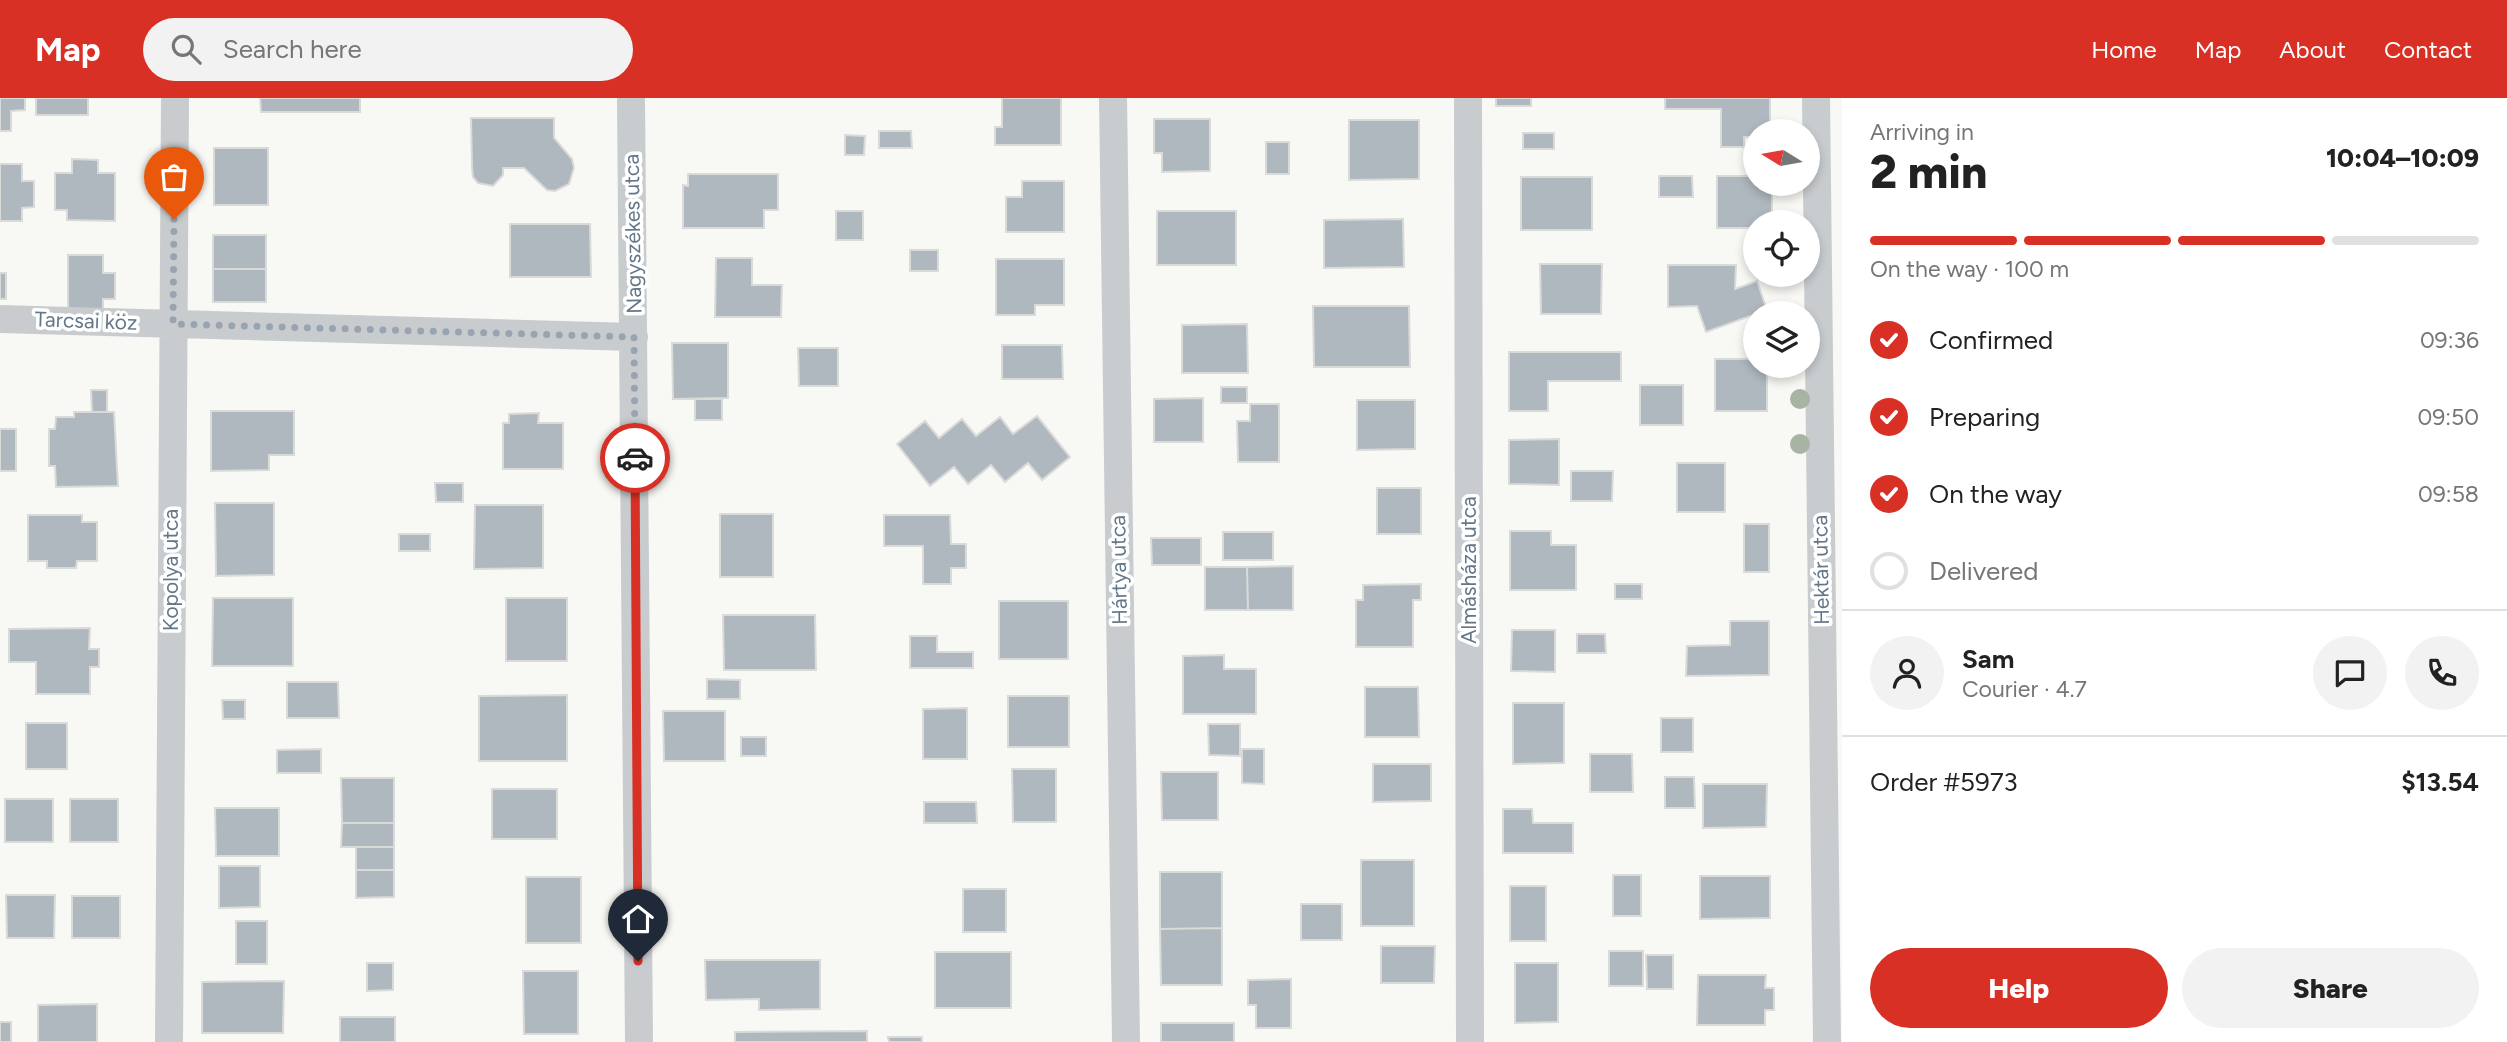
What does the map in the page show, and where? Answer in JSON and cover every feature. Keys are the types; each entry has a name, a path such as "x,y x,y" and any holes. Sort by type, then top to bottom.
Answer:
{"street":[{"name":"Kopolya utca","path":"169,1042 175,98"},
{"name":"Nagyszékes utca","path":"631,98 639,1042"},
{"name":"Hártya utca","path":"1113,98 1126,1042"},
{"name":"Almásháza utca","path":"1468,98 1470,1042"},
{"name":"Hektár utca","path":"1816,98 1827,1042"},
{"name":"Tarcsai köz","path":"0,319 634,337"}],"building":[{"path":"0,98 25,98 25,110 11,111 11,131 0,131"},
{"path":"36,98 88,98 88,115 36,115"},
{"path":"260,98 360,98 360,112 261,112"},
{"path":"1002,98 1061,98 1061,145 995,145 995,127 1002,127"},
{"path":"1496,98 1531,98 1531,106 1496,106"},
{"path":"1665,98 1770,98 1770,119 1743,119 1743,147 1721,147 1721,109 1665,109"},
{"path":"471,118 554,118 554,138 572,159 574,168 569,184 555,191 547,190 524,168 503,168 503,175 493,186 478,183 473,177 472,168"},
{"path":"1154,119 1210,119 1210,171 1162,172 1162,153 1154,153"},
{"path":"1349,120 1419,120 1419,179 1349,180"},
{"path":"879,131 911,131 912,148 879,148"},
{"path":"1523,133 1554,133 1554,149 1523,149"},
{"path":"845,135 865,136 864,155 845,155"},
{"path":"1266,142 1289,142 1289,174 1266,174"},
{"path":"214,148 268,148 268,205 214,205"},
{"path":"72,159 98,160 98,173 115,173 115,221 67,220 67,210 55,210 55,173 72,173"},
{"path":"0,164 22,164 22,181 34,181 34,207 22,208 22,221 0,221"},
{"path":"688,174 778,174 778,210 764,210 764,228 683,228 683,185 688,186"},
{"path":"1659,176 1692,176 1693,197 1659,197"},
{"path":"1717,176 1743,176 1743,196 1772,196 1772,210 1743,210 1743,228 1717,228"},
{"path":"1521,177 1592,177 1592,230 1521,230"},
{"path":"1022,181 1064,181 1064,232 1006,232 1006,197 1022,197"},
{"path":"836,211 863,211 863,240 836,240"},
{"path":"1157,211 1236,211 1236,265 1157,265"},
{"path":"1403,219 1404,267 1324,268 1324,220"},
{"path":"510,224 590,224 591,277 510,277"},
{"path":"213,235 266,235 266,269 213,269"},
{"path":"910,250 938,250 938,271 910,271"},
{"path":"68,255 103,255 103,273 115,273 115,299 103,299 103,312 68,312"},
{"path":"716,258 752,258 752,285 782,285 781,317 715,317"},
{"path":"996,259 1064,259 1064,305 1035,305 1035,315 996,315"},
{"path":"1540,264 1602,264 1601,314 1541,314"},
{"path":"1668,265 1736,265 1735,289 1743,286 1759,287 1764,301 1743,301 1743,319 1706,332 1697,306 1668,307"},
{"path":"213,269 266,269 266,302 213,302"},
{"path":"0,273 6,273 6,299 0,299"},
{"path":"1313,306 1409,306 1410,367 1314,367"},
{"path":"1247,324 1248,373 1182,373 1182,325"},
{"path":"672,343 728,343 728,398 673,399"},
{"path":"1002,345 1062,345 1063,379 1002,379"},
{"path":"798,348 838,348 838,386 799,386"},
{"path":"1509,352 1621,352 1621,381 1548,381 1548,411 1509,411"},
{"path":"1715,359 1743,359 1743,378 1767,378 1767,411 1715,411"},
{"path":"1640,385 1683,385 1683,425 1640,425"},
{"path":"1221,387 1247,387 1247,403 1221,403"},
{"path":"91,390 107,390 107,412 92,412"},
{"path":"1203,398 1203,442 1154,442 1154,399"},
{"path":"695,399 722,399 722,420 695,420"},
{"path":"1357,400 1415,400 1415,449 1357,450"},
{"path":"1250,404 1279,404 1279,462 1238,462 1237,421 1250,421"},
{"path":"211,411 294,411 294,455 269,455 269,470 211,471"},
{"path":"74,412 114,412 118,486 56,487 55,466 49,466 49,429 55,429 56,417 74,417"},
{"path":"539,413 538,423 563,423 563,469 503,469 503,423 509,423 509,414"},
{"path":"1037,416 1070,457 1042,480 1028,463 1005,482 991,465 968,484 954,467 930,486 897,444 925,421 939,438 962,419 976,436 1000,417 1013,434"},
{"path":"0,429 16,429 16,471 0,471"},
{"path":"1559,439 1559,485 1509,484 1509,440"},
{"path":"1677,463 1725,463 1725,512 1677,512"},
{"path":"1571,471 1613,471 1612,501 1571,501"},
{"path":"435,483 463,483 463,502 436,502"},
{"path":"1377,488 1421,488 1421,534 1377,534"},
{"path":"215,503 274,503 274,575 216,576"},
{"path":"475,505 543,505 543,568 474,569"},
{"path":"720,514 773,514 773,577 720,577"},
{"path":"28,515 82,515 82,522 97,522 97,561 77,561 76,568 47,568 47,561 28,561"},
{"path":"884,515 950,515 951,544 966,544 966,568 951,568 951,584 923,584 923,546 884,546"},
{"path":"1744,524 1769,524 1769,572 1744,572"},
{"path":"1510,531 1551,531 1551,545 1576,545 1576,590 1510,590"},
{"path":"1223,532 1273,532 1273,560 1223,560"},
{"path":"399,534 430,534 430,551 399,551"},
{"path":"1151,538 1201,538 1201,565 1152,565"},
{"path":"1293,566 1293,610 1248,610 1247,567"},
{"path":"1205,567 1247,567 1248,610 1205,610"},
{"path":"1421,584 1421,600 1413,600 1413,647 1356,647 1356,600 1363,600 1363,585"},
{"path":"1615,584 1642,584 1642,599 1615,599"},
{"path":"213,598 293,598 293,666 212,666"},
{"path":"506,598 567,598 567,661 506,661"},
{"path":"999,601 1068,601 1068,659 999,659"},
{"path":"723,615 815,615 816,670 724,670"},
{"path":"1730,621 1769,621 1769,675 1686,676 1687,646 1730,645"},
{"path":"90,628 89,649 99,649 99,667 90,667 90,694 36,694 36,662 9,662 9,629"},
{"path":"1512,630 1555,630 1555,672 1511,671"},
{"path":"1577,634 1605,634 1606,653 1577,653"},
{"path":"910,636 937,636 937,652 973,652 973,668 910,668"},
{"path":"1224,655 1224,669 1256,669 1256,714 1183,714 1183,656"},
{"path":"707,679 740,680 740,699 707,699"},
{"path":"287,682 338,682 339,718 287,718"},
{"path":"1365,687 1418,687 1419,737 1365,737"},
{"path":"567,695 567,761 479,761 479,696"},
{"path":"1008,696 1069,696 1069,747 1008,747"},
{"path":"222,700 245,700 245,719 223,719"},
{"path":"1513,703 1564,703 1564,763 1513,764"},
{"path":"967,708 967,759 923,759 923,709"},
{"path":"663,711 725,711 725,761 664,761"},
{"path":"1661,718 1693,718 1693,752 1661,752"},
{"path":"26,723 67,723 67,769 26,769"},
{"path":"1208,724 1240,724 1240,756 1209,755"},
{"path":"741,737 766,737 766,756 741,756"},
{"path":"321,749 321,773 277,773 277,750"},
{"path":"1242,749 1264,749 1264,784 1242,783"},
{"path":"1590,754 1632,754 1633,792 1590,792"},
{"path":"1373,764 1431,764 1431,801 1373,802"},
{"path":"1012,769 1056,769 1056,822 1013,822"},
{"path":"1161,772 1218,772 1218,820 1162,820"},
{"path":"1665,777 1694,777 1695,808 1665,808"},
{"path":"341,778 394,778 394,823 342,823"},
{"path":"1703,784 1767,784 1766,827 1703,828"},
{"path":"492,789 557,789 557,839 492,839"},
{"path":"5,799 53,799 53,842 5,842"},
{"path":"70,799 118,799 118,842 70,842"},
{"path":"924,802 976,802 977,823 924,823"},
{"path":"215,808 279,808 279,856 216,856"},
{"path":"1503,809 1532,809 1533,823 1573,823 1573,853 1503,853"},
{"path":"342,823 394,823 394,847 341,847"},
{"path":"356,847 394,847 394,870 356,870"},
{"path":"1361,860 1414,860 1414,926 1361,926"},
{"path":"219,866 260,866 260,907 219,908"},
{"path":"356,870 394,870 394,897 356,898"},
{"path":"1160,872 1222,872 1222,928 1160,929"},
{"path":"1613,875 1641,875 1641,916 1613,916"},
{"path":"1700,876 1770,876 1770,918 1700,919"},
{"path":"526,877 581,877 581,943 526,943"},
{"path":"1510,886 1546,886 1546,941 1510,941"},
{"path":"963,889 1006,889 1006,932 963,932"},
{"path":"6,895 55,895 54,938 7,938"},
{"path":"72,896 120,896 120,938 72,938"},
{"path":"1301,904 1342,904 1342,940 1301,940"},
{"path":"236,921 267,921 267,964 236,964"},
{"path":"1222,928 1222,985 1161,985 1160,929"},
{"path":"1381,946 1435,946 1434,983 1381,983"},
{"path":"1609,951 1643,951 1643,986 1609,986"},
{"path":"935,952 1011,952 1011,1008 935,1008"},
{"path":"1646,955 1673,955 1673,989 1647,989"},
{"path":"705,960 820,960 820,1009 759,1010 759,999 706,1000"},
{"path":"367,963 393,963 393,990 367,991"},
{"path":"1515,963 1558,963 1558,1022 1515,1023"},
{"path":"523,971 578,971 578,1034 524,1034"},
{"path":"1698,975 1766,975 1765,988 1774,988 1774,1010 1765,1010 1765,1025 1697,1025"},
{"path":"1291,979 1291,1028 1256,1028 1256,1005 1248,1005 1248,980"},
{"path":"284,981 283,1033 202,1033 202,982"},
{"path":"97,1004 97,1042 38,1042 38,1005"},
{"path":"340,1017 395,1017 395,1042 340,1042"},
{"path":"0,1022 11,1022 11,1042 0,1042"},
{"path":"1161,1023 1234,1023 1234,1042 1161,1042"},
{"path":"867,1031 867,1042 735,1042 735,1032"},
{"path":"888,1037 922,1037 922,1042 889,1042"}],"way so far":[{"path":"174,219 173,324 634,337 635,458"}],"route":[{"path":"635,458 638,961"}]}
